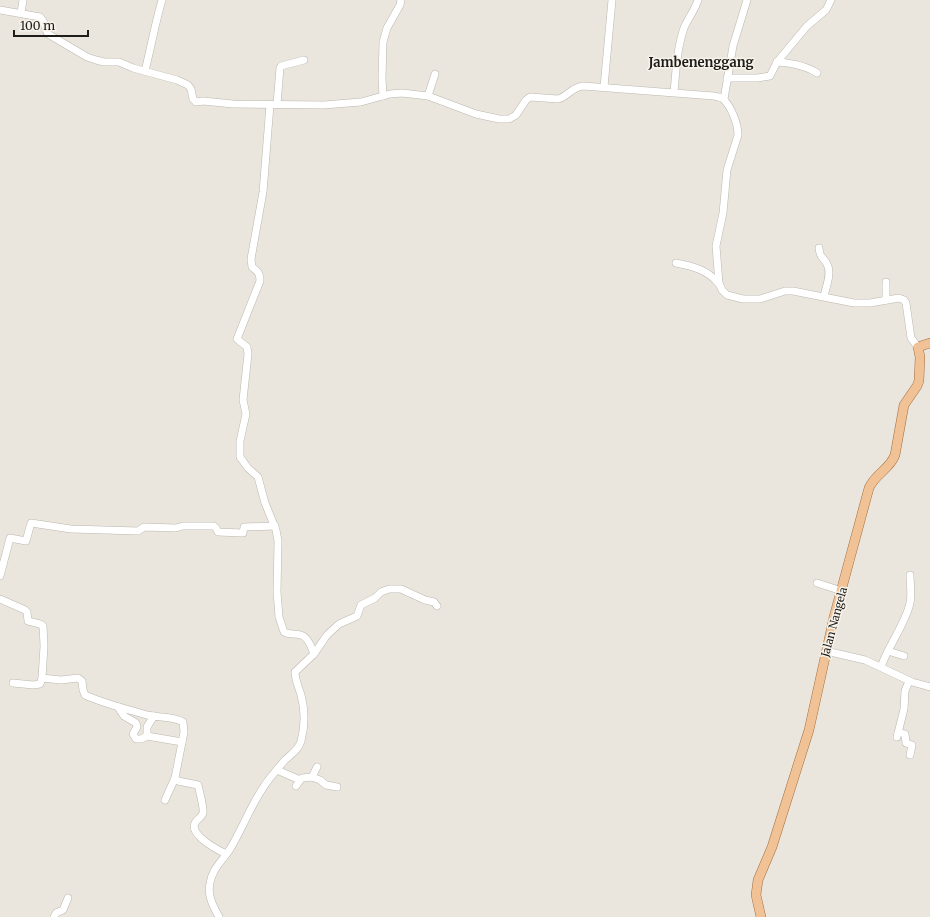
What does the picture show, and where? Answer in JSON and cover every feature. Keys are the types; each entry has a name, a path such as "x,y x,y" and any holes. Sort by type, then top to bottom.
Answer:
{"main road":[{"path":"918,347 930,343"},
{"name":"Jalan Nangela","path":"760,917 756,895 757,885 772,847 804,744 826,651 869,488 873,480 893,460 904,405 919,381 920,357 918,347"}],"street":[{"path":"21,13 24,0"},
{"path":"145,71 152,43 153,32 162,0"},
{"path":"384,96 382,78 383,42 401,0"},
{"path":"604,87 612,0"},
{"path":"674,92 678,48 686,23 695,9 698,0"},
{"path":"747,0 733,46 724,99 737,124 738,136 727,170 723,212 716,246 719,283 722,290 727,295 736,298 757,299 778,293 793,291 854,303 870,303 899,298 905,301 911,338 918,347"},
{"path":"727,78 768,77 772,73 777,62 807,26 826,10 831,0"},
{"path":"0,10 40,17 45,24 48,34 87,57 104,62 118,62 173,78 188,85 191,89 193,99 199,101 233,104 324,105 354,103 402,93 428,96 476,114 505,120 516,115 526,100 530,98 558,99 562,98 574,88 580,86 674,92 714,96 724,99"},
{"path":"304,60 281,66 280,68 274,104 264,192 251,259 252,268 259,272 260,275 259,285 237,339 247,347 248,354 243,400 246,414 240,441 240,457 248,468 258,477 265,503 275,526 278,541 277,592 279,617 284,632 287,634 301,635 305,637 314,654"},
{"path":"777,62 807,67 817,73"},
{"path":"428,96 435,74"},
{"path":"819,248 821,258 825,261 829,273 824,296"},
{"path":"676,263 690,266 704,272 719,283"},
{"path":"886,282 886,300"},
{"path":"0,576 10,539 26,541 31,523 71,529 138,532 144,527 176,528 183,526 212,526 215,527 220,533 243,533 244,527 275,526"},
{"path":"881,667 907,613 910,602 910,575"},
{"path":"817,583 842,591"},
{"path":"219,917 211,902 209,884 215,868 226,854 255,801 269,779 298,747 301,741 304,706 295,672 314,654 327,635 339,624 357,616 361,605 375,598 382,592 389,589 401,589 425,600 434,602 437,606"},
{"path":"0,599 27,611 28,621 43,626 44,646 42,678 40,684 13,683"},
{"path":"826,651 866,660 909,681 930,687"},
{"path":"888,651 904,656"},
{"path":"42,678 60,680 78,678 82,681 82,690 85,695 118,707 128,708 154,716 176,719 183,722 184,727 182,742 175,778 165,800"},
{"path":"909,681 905,691 904,709 898,734 905,734 906,743 912,744 910,755"},
{"path":"118,707 124,716 136,724 133,734 134,738 141,739 147,736 182,742"},
{"path":"147,736 147,727 154,716"},
{"path":"312,777 317,767"},
{"path":"278,770 298,783 302,778 312,777 320,780 326,785 337,787"},
{"path":"175,778 178,781 198,785 203,813 195,823 197,832 208,845 226,854"},
{"path":"54,917 56,913 63,910 68,898"}],"district":[{"name":"Jambenenggang","path":"701,62"}]}
